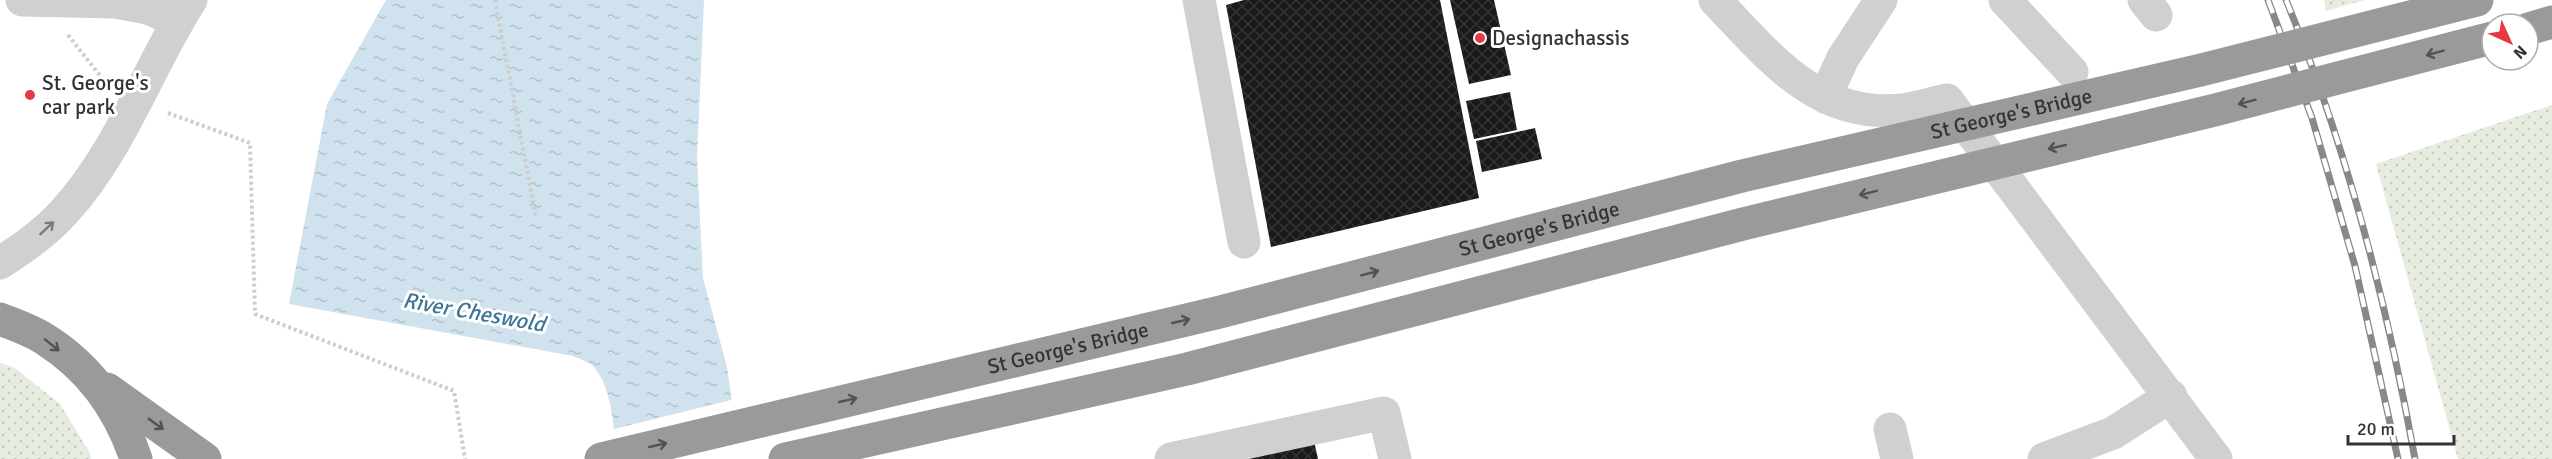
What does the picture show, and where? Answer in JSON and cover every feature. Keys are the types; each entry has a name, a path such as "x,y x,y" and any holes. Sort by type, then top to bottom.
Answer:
{"highway":[{"name":"St George's Bridge","path":"601,459 1220,312 1742,176 2201,70 2477,0"},
{"name":"St George's Bridge","path":"785,459 1187,369 1743,224 2215,110 2480,41"},
{"path":"0,319 46,339 91,377 205,459"},
{"path":"91,377 118,415 136,459"}],"street":[{"path":"0,263 32,243 64,212 92,178 184,10 148,8 115,2 22,0"},
{"path":"1199,0 1244,242"},
{"path":"1715,0 1784,71 1798,83 1825,98 1880,110 1901,110 1947,100 2216,459"},
{"path":"1825,98 1843,58 1881,0"},
{"path":"2005,0 2072,72"},
{"path":"2044,459 2113,433 2171,396"},
{"path":"1171,459 1384,413 1395,459"}],"path":[{"path":"495,0 536,218"},
{"path":"64,32 115,94 250,143 255,314 454,391 465,459"}],"shaded area":[{"path":"2324,0 2365,0 2326,11"},
{"path":"2552,105 2552,459 2458,459 2376,164"},
{"path":"0,363 15,368 60,404 90,453 91,459 0,459"}],"water":[{"name":"River Cheswold","path":"386,0 704,0 697,158 703,278 727,367 740,459 617,459 612,411 601,377 594,367 573,356 289,304 327,104"}],"pier":[{"path":"735,399 743,459 614,459 610,430"}],"building":[{"path":"1244,0 1440,0 1479,198 1271,247 1226,5"},
{"name":"Designachassis","path":"1450,0 1494,0 1511,75 1469,84"},
{"path":"1510,92 1517,130 1474,139 1466,101"},
{"path":"1535,128 1542,159 1482,172 1476,141"},
{"path":"1314,441 1318,459 1242,459"}],"railway":[{"path":"2268,0 2312,118 2355,266 2398,459"},
{"path":"2286,0 2328,112 2363,226 2392,342 2415,459"}],"place":[{"name":"Designachassis","path":"1480,38"},
{"name":"St. George's car park","path":"30,95"}]}
